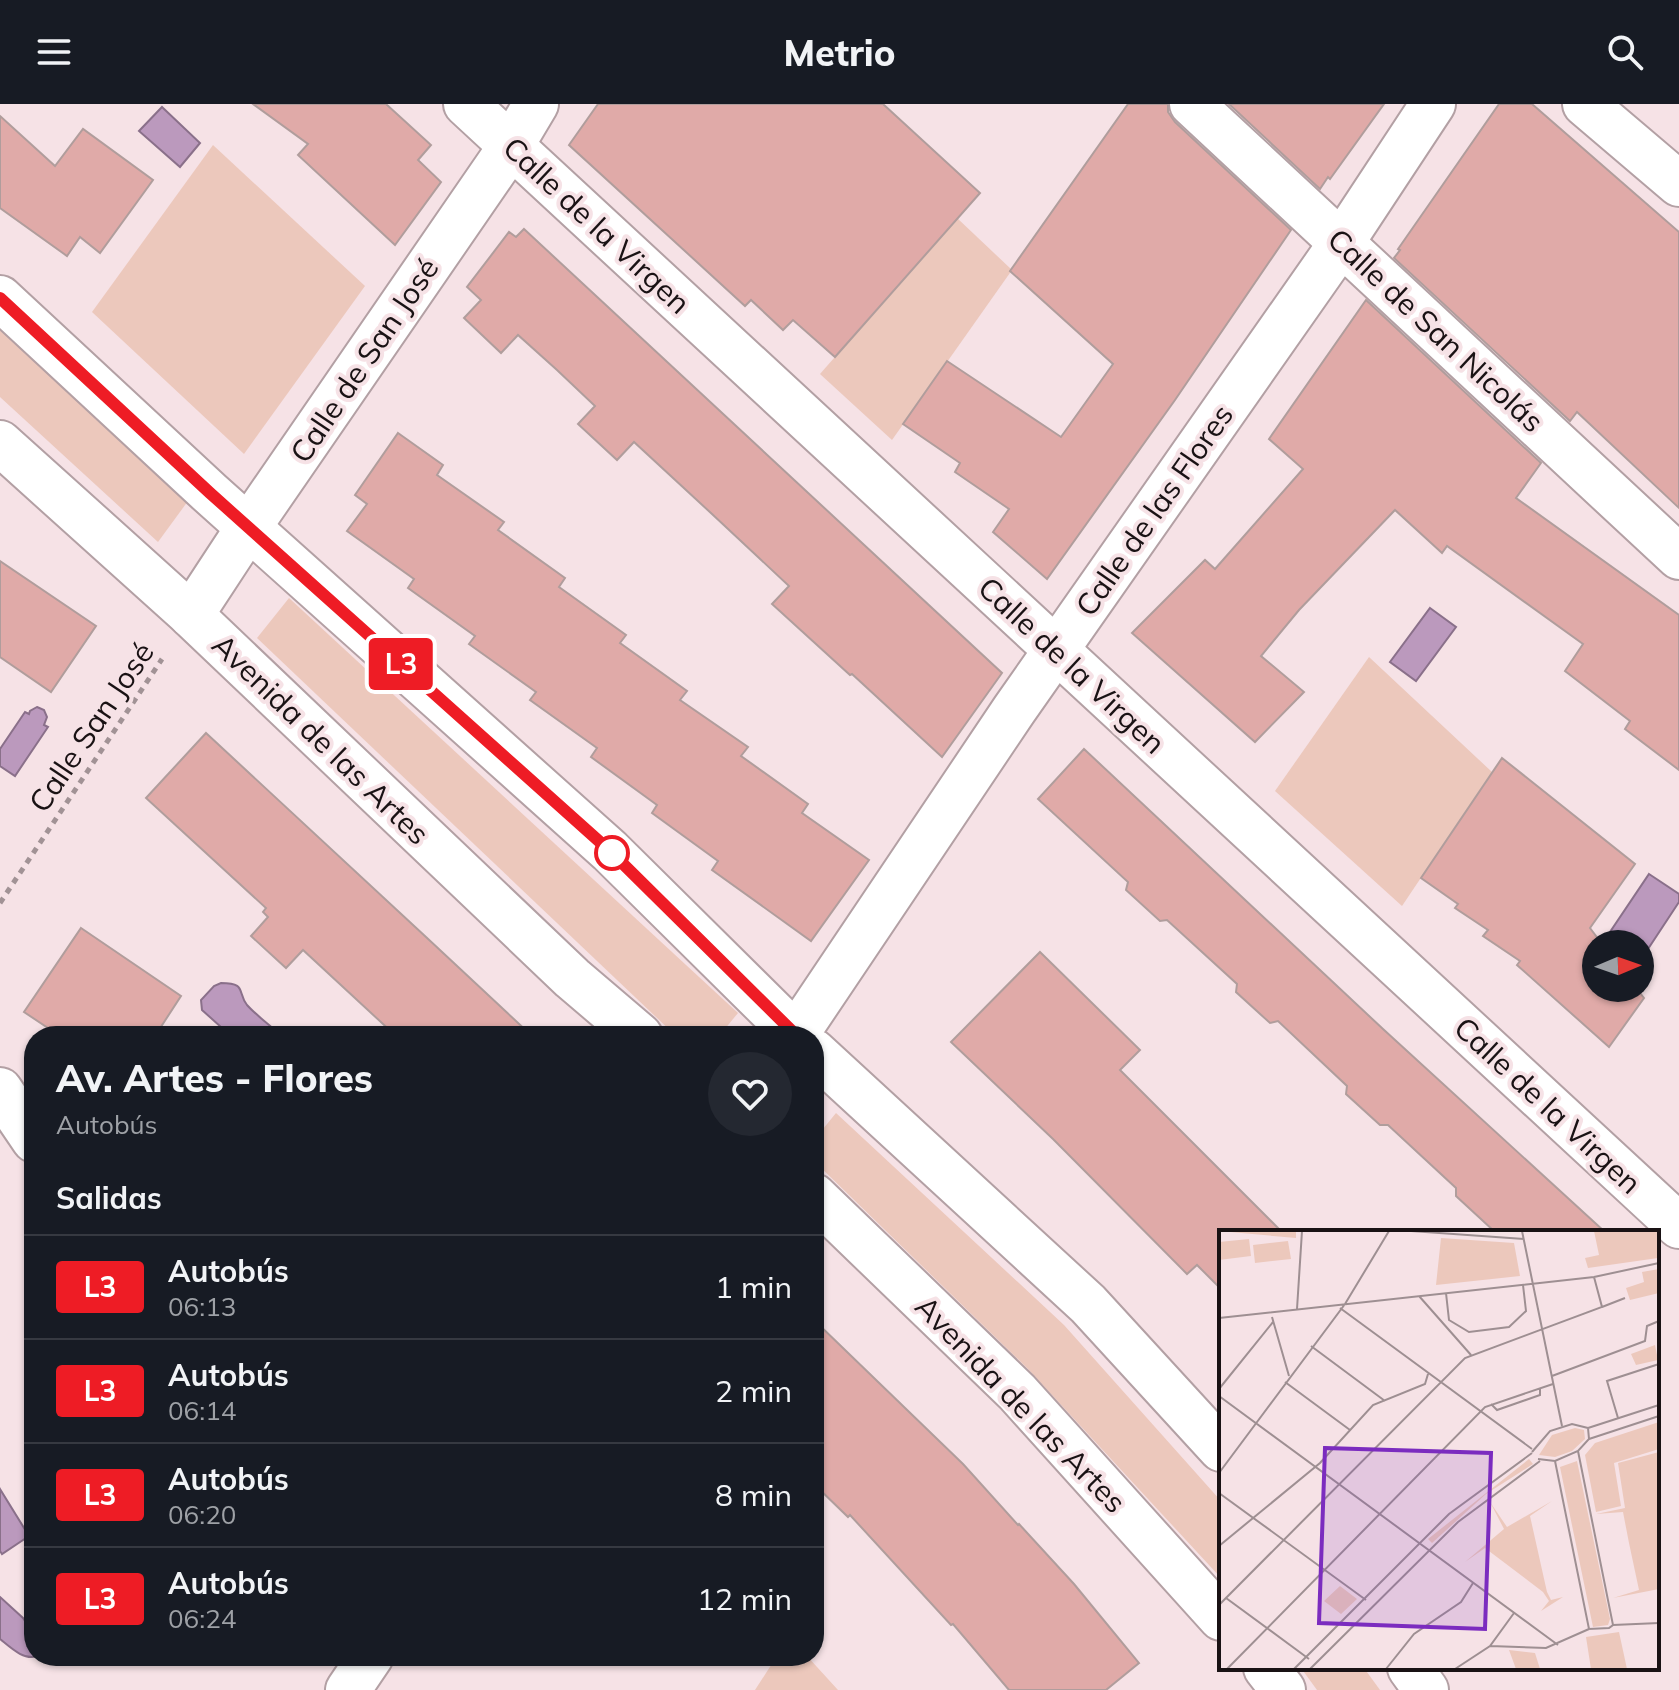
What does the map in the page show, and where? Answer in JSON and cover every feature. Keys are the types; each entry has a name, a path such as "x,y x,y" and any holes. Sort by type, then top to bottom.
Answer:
{"street":[{"name":"Calle de la Virgen","path":"466,104 1679,1226"},
{"name":"Calle de San José","path":"191,615 511,146 536,104"},
{"name":"Calle de San Nicolás","path":"1192,104 1679,557"},
{"name":"Calle de las Flores","path":"803,1026 1014,710 1342,242 1433,104"},
{"path":"1585,104 1679,184"},
{"path":"0,298 248,528 610,851 786,1026"},
{"name":"Avenida de las Artes","path":"0,443 191,615 572,978 628,1026"},
{"path":"824,1061 1088,1304 1219,1447"},
{"path":"0,1090 24,1125"},
{"name":"Avenida de las Artes","path":"824,1206 1017,1392 1219,1616"},
{"path":"348,1690 364,1666"},
{"path":"1268,1670 1283,1690"},
{"path":"1411,1670 1426,1690"}],"path":[{"name":"Calle San José","path":"0,903 191,615"}],"shaded area":[{"path":"162,107 200,143 180,167 139,131"},
{"path":"213,145 365,286 244,454 92,312"},
{"path":"957,218 1012,270 892,440 820,374"},
{"path":"0,325 188,501 158,542 0,397"},
{"path":"289,598 738,1013 727,1026 665,1026 257,638"},
{"path":"1430,608 1456,627 1416,681 1390,662"},
{"path":"1369,657 1492,772 1402,906 1275,791"},
{"path":"37,707 44,710 47,717 44,725 48,727 15,776 0,766 0,749 25,712 29,714"},
{"path":"1649,874 1679,894 1679,902 1654,940 1654,930 1611,930"},
{"path":"229,983 238,987 247,1005 270,1026 220,1026 202,1010 201,1000 214,986"},
{"path":"836,1113 1064,1325 1219,1499 1219,1576 1027,1368 824,1171 824,1128"},
{"path":"0,1489 24,1528 24,1539 2,1554"},
{"path":"0,1597 24,1620 24,1655 0,1639"},
{"path":"770,1666 816,1666 838,1690 755,1690"},
{"path":"1302,1670 1365,1670 1380,1690 1317,1690"}],"building":[{"path":"253,104 386,104 431,145 418,160 441,182 395,245 298,155 308,144"},
{"path":"598,104 883,104 980,193 835,357 793,320 783,330 751,300 745,306 569,145"},
{"path":"1128,104 1168,104 1168,112 1175,122 1291,230 1047,579 993,532 1009,509 955,472 960,463 903,424 947,361 1061,437 1113,364 1010,271"},
{"path":"1229,104 1384,104 1320,189"},
{"path":"1499,104 1532,104 1679,232 1679,508 1577,412 1570,421 1394,258"},
{"path":"0,116 55,166 83,129 153,180 100,253 80,237 67,256 0,208"},
{"path":"524,229 1002,673 942,757 772,604 789,586 634,442 617,460 578,424 595,406 557,370 518,335 501,353 464,318 481,300 467,287 509,232 516,237"},
{"path":"1366,300 1541,463 1516,498 1679,615 1679,770 1625,729 1630,721 1565,671 1583,644 1447,546 1442,553 1395,510 1299,610 1261,656 1304,692 1255,742 1132,633 1205,560 1215,569 1303,469 1269,439"},
{"path":"398,433 443,465 437,475 504,522 498,530 565,578 559,587 626,635 620,643 687,691 680,700 748,747 741,756 808,804 802,813 869,860 811,941 712,870 718,861 652,813 657,805 591,757 597,748 530,700 536,692 469,644 475,636 408,588 414,579 347,531 367,504 355,495"},
{"path":"0,561 96,626 51,692 0,657"},
{"path":"206,733 521,1026 385,1026 303,950 286,968 251,936 268,917 263,912 266,908 146,798"},
{"path":"1084,749 1603,1230 1493,1230 1456,1196 1456,1188 1388,1125 1380,1125 1346,1094 1347,1086 1278,1021 1270,1023 1236,992 1237,984 1167,920 1160,921 1126,890 1128,882 1038,799"},
{"path":"1502,758 1635,864 1592,930 1582,930 1582,1002 1641,1002 1609,1047 1517,965 1520,961 1483,936 1488,930 1455,908 1458,904 1421,878"},
{"path":"81,928 181,996 162,1026 45,1026 24,1012"},
{"path":"1040,952 1140,1050 1120,1070 1280,1230 1219,1230 1219,1287 1197,1265 1187,1274 951,1042"},
{"path":"824,1330 963,1464 1074,1584 1139,1663 1106,1690 1009,1690 953,1624 850,1515 848,1517 824,1494"}],"bus line":[{"name":"L3","path":"0,298 210,493 610,851 787,1026"}]}
